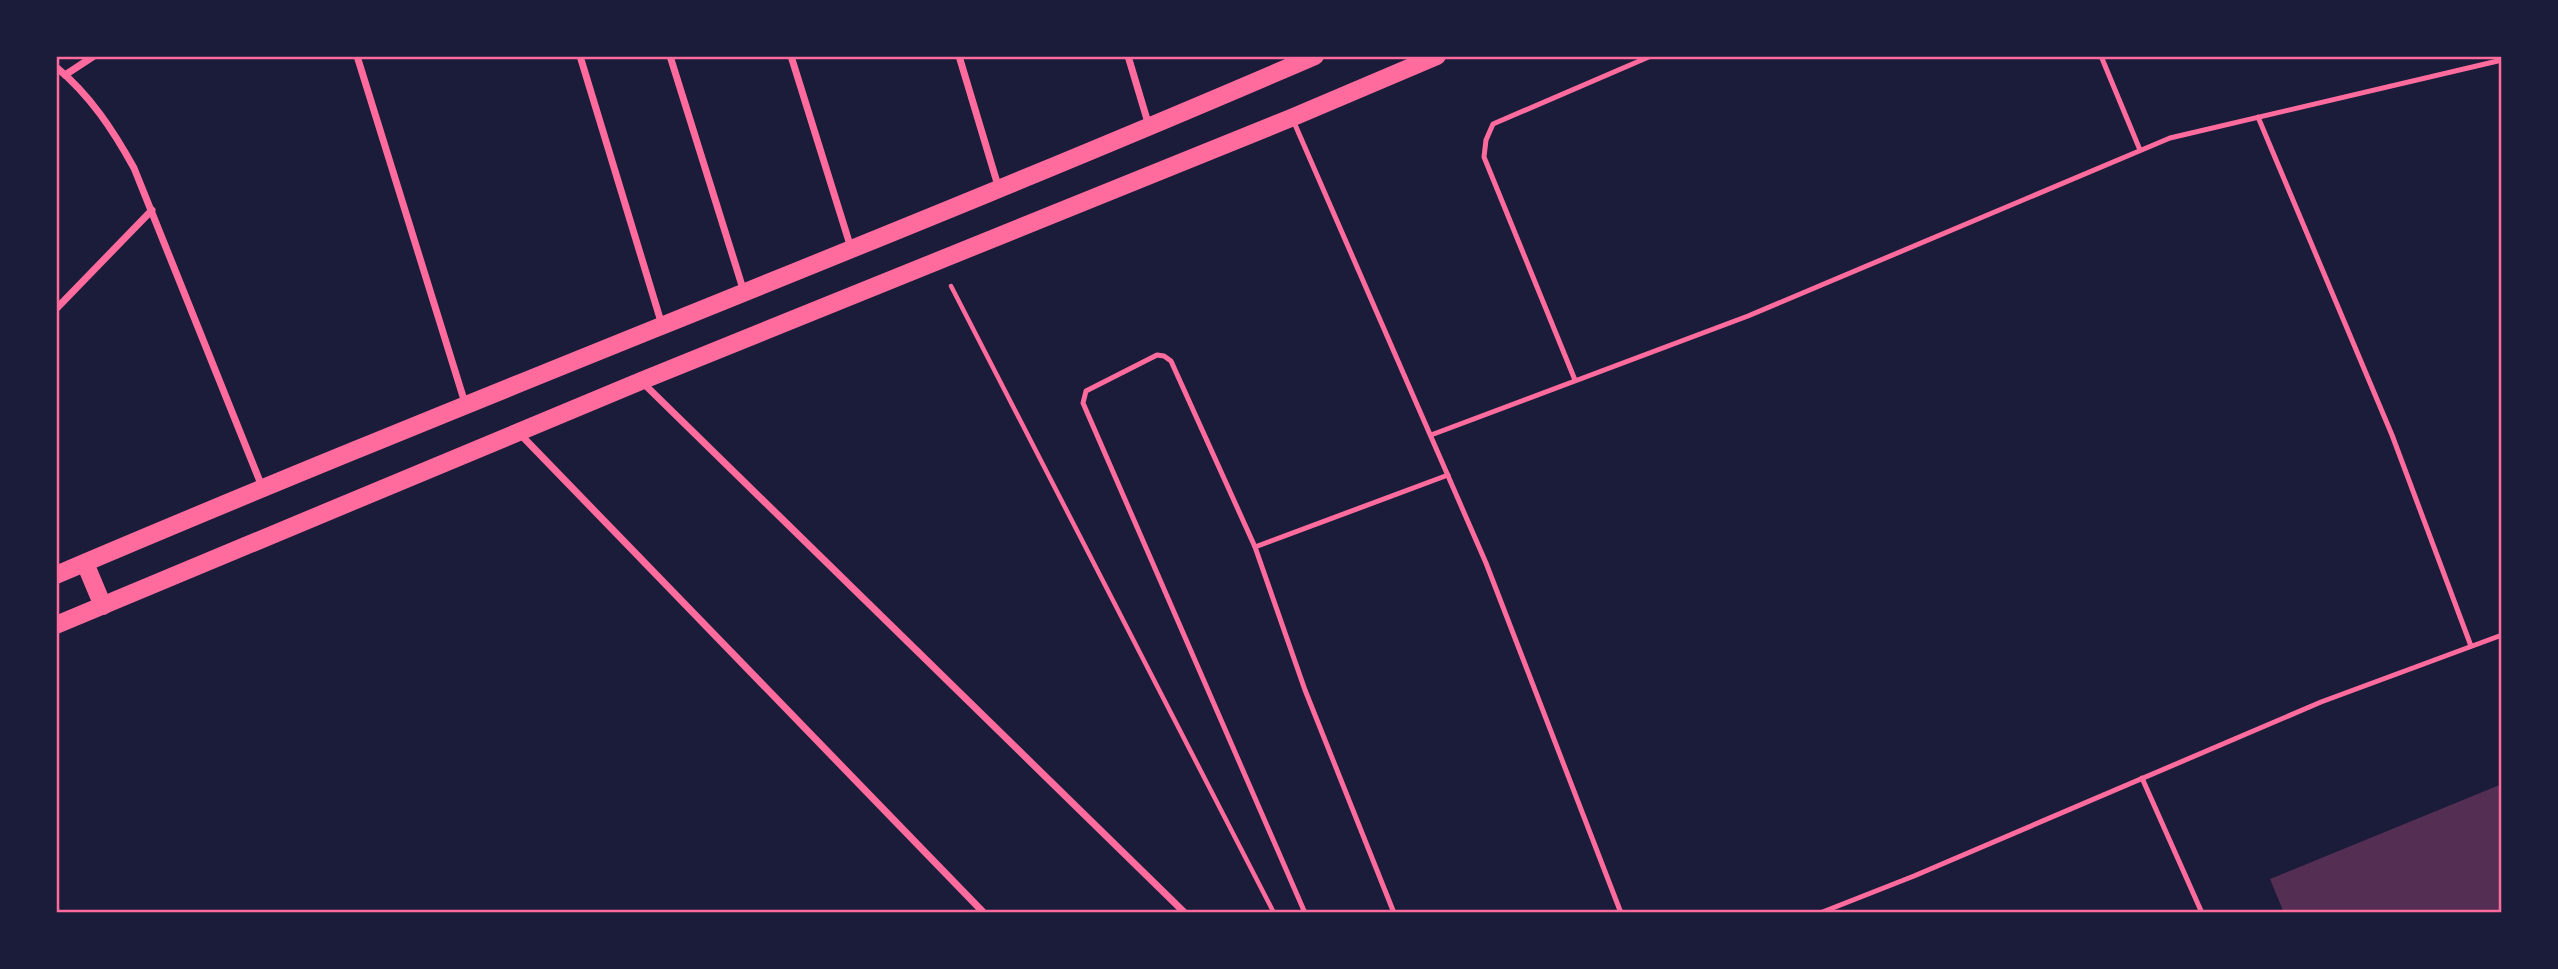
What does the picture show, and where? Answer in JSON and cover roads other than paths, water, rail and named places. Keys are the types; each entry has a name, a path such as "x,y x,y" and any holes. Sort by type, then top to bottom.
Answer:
{"main road":[{"path":"56,575 465,404 1150,127 1315,56"},
{"path":"56,625 641,381 1292,118 1437,56"},
{"path":"85,563 103,606"}],"street":[{"path":"65,75 94,56"},
{"path":"357,56 465,404"},
{"path":"580,56 662,325"},
{"path":"670,56 744,292"},
{"path":"791,56 851,248"},
{"path":"958,56 999,188"},
{"path":"1128,56 1150,127"},
{"path":"56,68 92,103 115,134 134,168 263,490"},
{"path":"56,309 152,210"},
{"path":"641,381 1185,913"},
{"path":"519,433 984,913"}],"lane":[{"path":"1575,380 1484,157 1486,140 1493,124 1651,56"},
{"path":"2101,56 2140,150"},
{"path":"1431,435 1761,310 2170,138 2502,60"},
{"path":"2258,117 2392,435 2471,646"},
{"path":"1292,118 1486,563 1621,913"},
{"path":"1305,913 1083,403 1086,391 1157,355 1171,361 1255,547 1305,690 1394,913"},
{"path":"1255,547 1448,475"},
{"path":"1820,913 1914,876 2321,702 2502,635"},
{"path":"2142,778 2202,913"}]}
